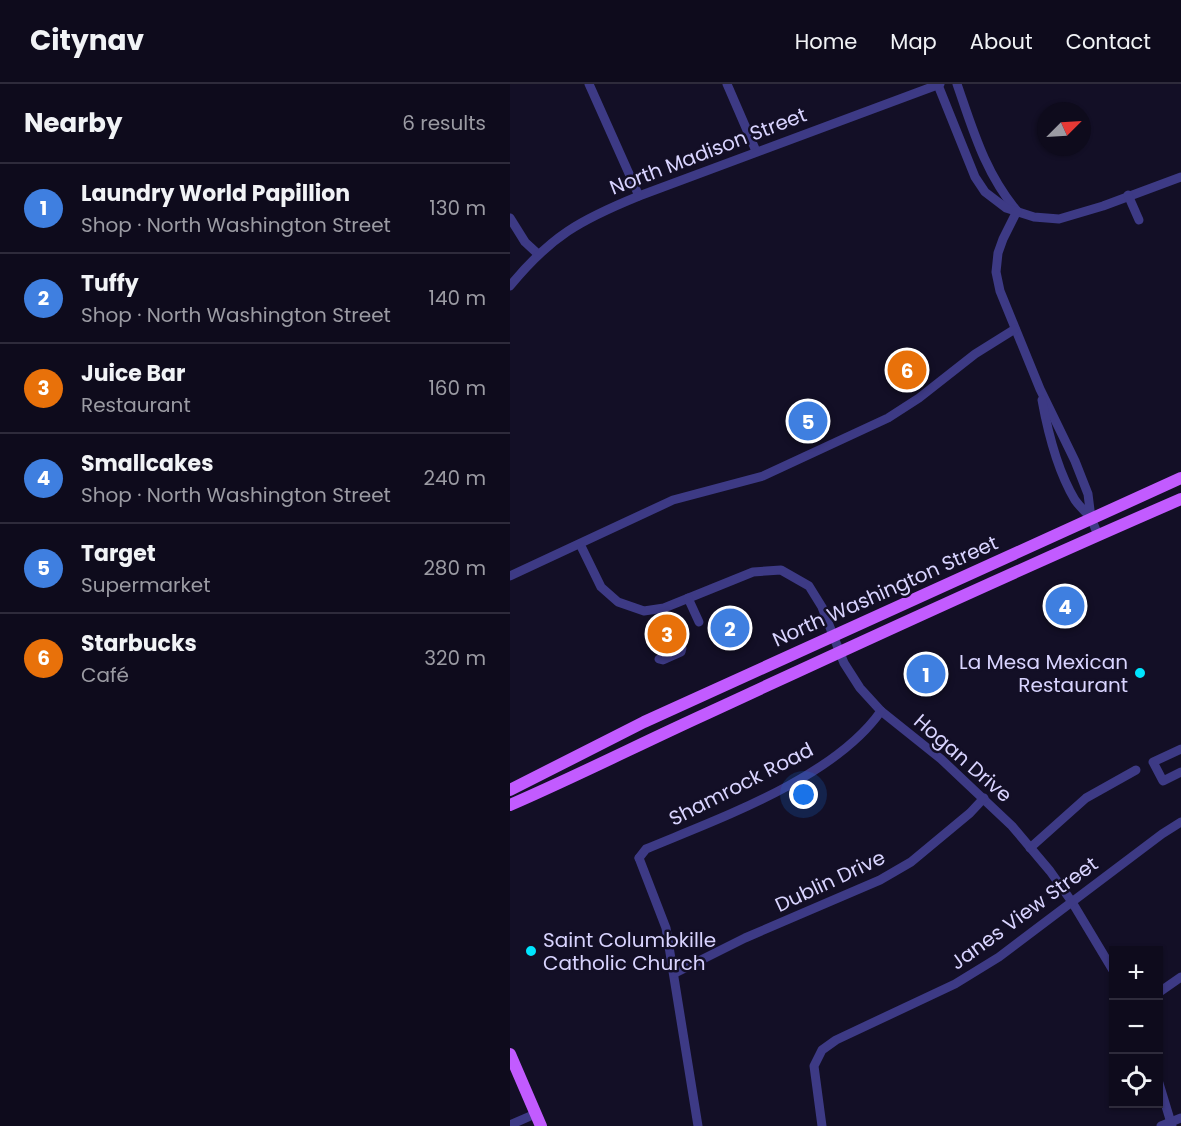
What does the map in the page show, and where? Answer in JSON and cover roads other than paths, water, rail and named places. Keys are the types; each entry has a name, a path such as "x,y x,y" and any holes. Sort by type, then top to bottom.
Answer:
{"main road":[{"name":"North Washington Street","path":"510,790 644,722 1181,478"},
{"name":"North Washington Street","path":"510,806 839,652 1181,499"},
{"path":"510,1054 538,1120"}],"street":[{"path":"589,84 639,196"},
{"path":"727,84 756,151"},
{"path":"939,84 975,177 985,192 1006,208 1034,218 1059,219 1181,177"},
{"name":"North Madison Street","path":"510,286 538,254 577,224 639,196 939,84"},
{"path":"957,84 990,172 1000,191 1017,212"},
{"path":"1128,195 1139,220"},
{"path":"1017,212 1003,239 996,272 999,291 1040,388 1075,460 1088,494 1091,518 1098,535"},
{"path":"510,219 525,242 538,254"},
{"path":"510,576 673,500 763,476 888,418 919,398 975,354 1015,329"},
{"path":"1040,388 1046,422 1059,463 1076,501 1091,518"},
{"name":"Hogan Drive","path":"580,544 601,587 618,602 644,611 664,608 753,572 781,570 809,586 822,607 839,652 860,688 881,711 941,759 984,798 1030,848 1072,902 1109,965"},
{"path":"688,598 699,622"},
{"path":"658,659 663,660 681,652 682,648 668,623"},
{"name":"Shamrock Road","path":"639,858 646,849 736,811 811,771 836,755 864,732 881,711"},
{"path":"1181,749 1153,762 1162,781 1181,772"},
{"path":"1030,848 1086,798 1136,770"},
{"name":"Dublin Drive","path":"675,973 745,938 880,880 911,862 970,813 984,798"},
{"name":"Janes View Street","path":"822,1126 814,1066 822,1050 836,1040 955,984 999,957 1181,822"},
{"path":"630,853 639,858 666,928 698,1126"},
{"path":"1163,990 1181,977"},
{"path":"1161,1126 1175,1122 1163,1092"},
{"path":"510,1125 538,1120"}],"place":[{"name":"Starbucks","path":"907,370"},
{"name":"Target","path":"808,421"},
{"name":"Smallcakes","path":"1065,606"},
{"name":"Tuffy","path":"730,628"},
{"name":"Juice Bar","path":"667,634"},
{"name":"La Mesa Mexican Restaurant","path":"1140,673"},
{"name":"Laundry World Papillion","path":"926,674"},
{"name":"Saint Columbkille Catholic Church","path":"531,951"}]}
